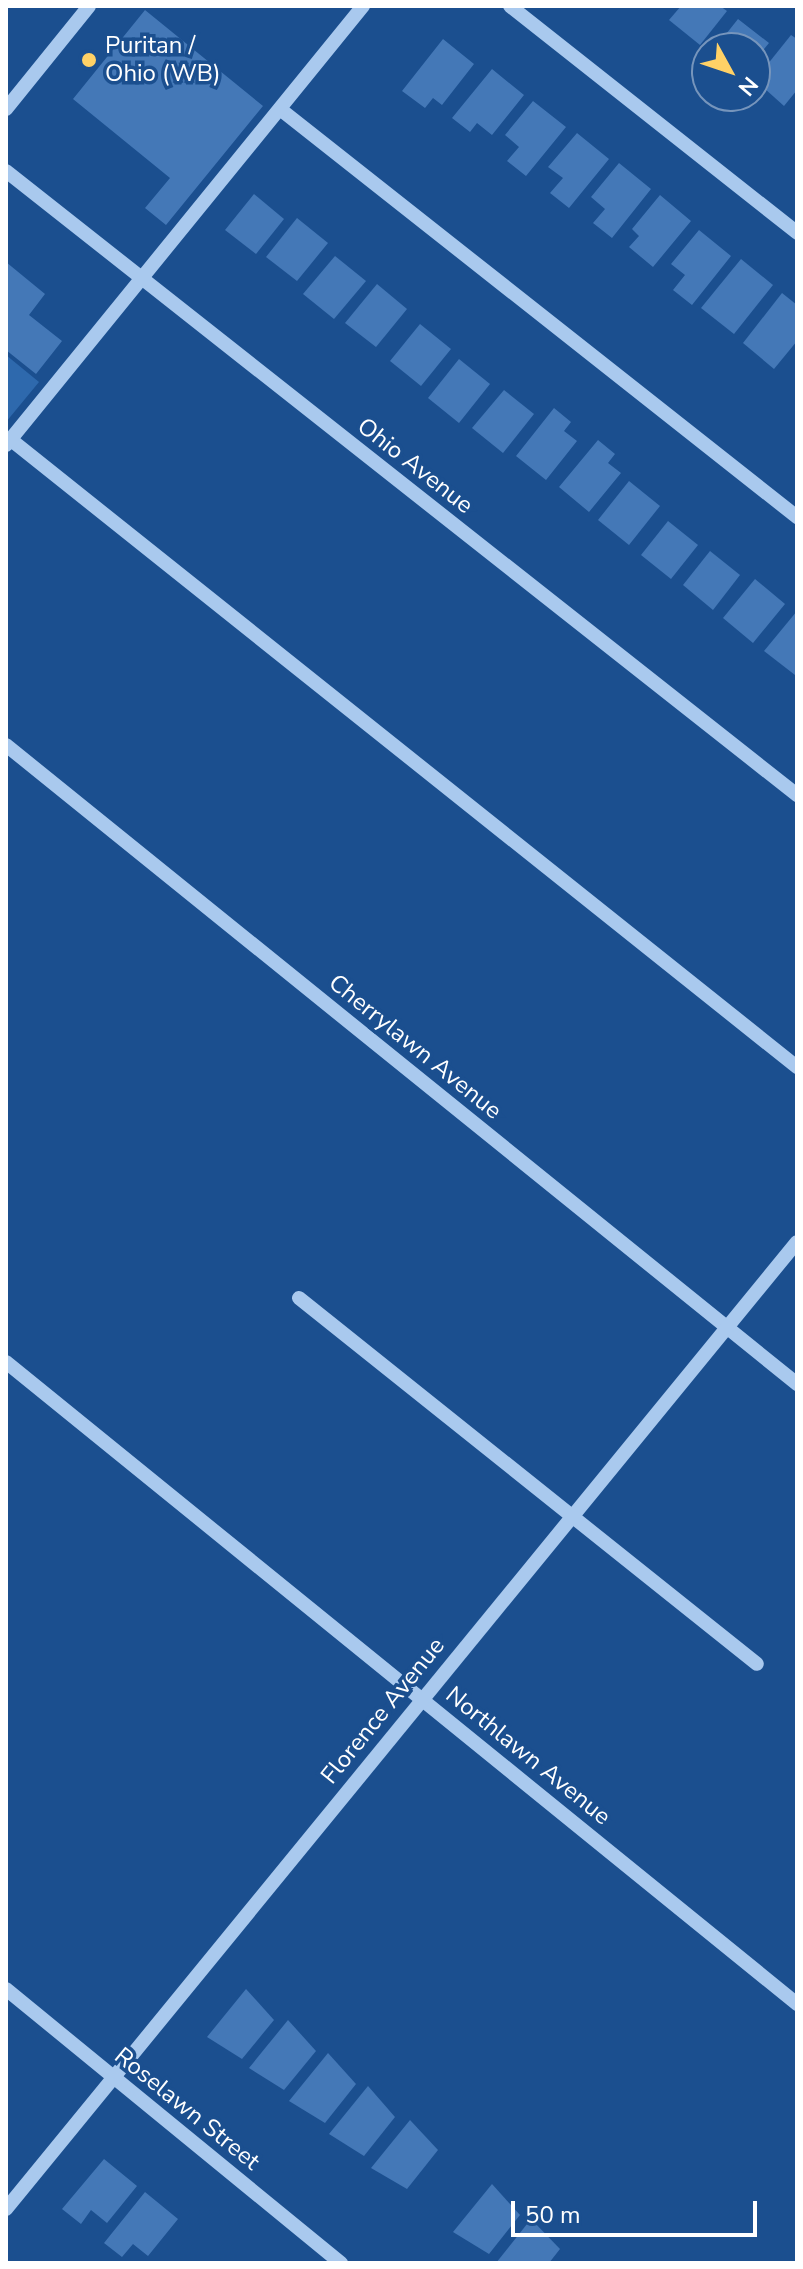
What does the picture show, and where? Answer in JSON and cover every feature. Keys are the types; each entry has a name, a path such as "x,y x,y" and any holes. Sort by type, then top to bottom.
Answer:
{"street":[{"path":"6,109 89,6"},
{"path":"363,6 8,442 797,1067"},
{"path":"510,6 797,233"},
{"path":"280,109 797,517"},
{"name":"Ohio Avenue","path":"6,171 797,795"},
{"name":"Cherrylawn Avenue","path":"6,745 797,1384"},
{"name":"Florence Avenue","path":"6,2209 797,1242"},
{"path":"299,1298 570,1518 757,1664"},
{"name":"Northlawn Avenue","path":"6,1362 797,2004"},
{"name":"Roselawn Street","path":"6,1989 341,2263"}],"shaded area":[{"path":"6,355 39,382 6,422"}],"building":[{"path":"681,6 720,6 727,11 710,32 691,32 691,38 669,20"},
{"path":"145,10 263,106 166,225 145,208 170,178 73,99"},
{"path":"738,19 755,32 728,32"},
{"path":"791,35 797,39 797,90 784,106 771,94 771,60"},
{"path":"443,39 474,64 442,105 433,98 425,108 402,91"},
{"path":"492,69 524,95 492,135 477,123 470,132 452,118"},
{"path":"533,101 566,127 526,176 507,161 519,147 505,135"},
{"path":"577,133 609,159 569,208 550,193 563,178 548,167"},
{"path":"619,163 651,189 612,238 593,223 605,209 591,197"},
{"path":"254,194 284,219 256,254 225,230"},
{"path":"660,195 691,221 653,267 629,247 639,236 632,229"},
{"path":"297,218 328,243 297,281 266,257"},
{"path":"699,230 731,256 692,305 673,290 685,275 671,264"},
{"path":"335,256 366,281 334,319 303,294"},
{"path":"741,259 773,285 734,334 701,308"},
{"path":"6,262 45,294 29,315 62,341 36,374 6,350"},
{"path":"377,284 407,309 376,347 345,323"},
{"path":"782,293 797,305 797,341 774,369 743,343"},
{"path":"420,324 451,349 421,386 390,361"},
{"path":"459,359 490,384 459,423 428,398"},
{"path":"504,390 534,414 503,453 472,428"},
{"path":"554,408 571,422 564,431 577,441 546,480 516,456"},
{"path":"598,440 615,454 608,463 621,473 589,512 559,487"},
{"path":"629,481 660,506 629,545 598,520"},
{"path":"668,521 698,545 671,579 641,555"},
{"path":"710,551 740,575 713,610 683,585"},
{"path":"755,579 785,604 753,643 723,618"},
{"path":"797,611 797,673 795,675 764,651"},
{"path":"246,1989 274,2020 242,2059 207,2037"},
{"path":"288,2020 316,2051 284,2090 249,2068"},
{"path":"328,2053 356,2084 325,2123 289,2101"},
{"path":"368,2086 395,2117 364,2156 329,2134"},
{"path":"410,2120 438,2150 407,2189 371,2168"},
{"path":"104,2159 137,2186 107,2223 91,2210 81,2224 62,2209"},
{"path":"492,2184 520,2215 489,2254 453,2232"},
{"path":"145,2192 178,2219 148,2256 133,2244 122,2257 104,2243"},
{"path":"531,2219 560,2249 549,2263 496,2263"}],"place":[{"name":"Puritan / Ohio (WB)","path":"89,60"}]}
